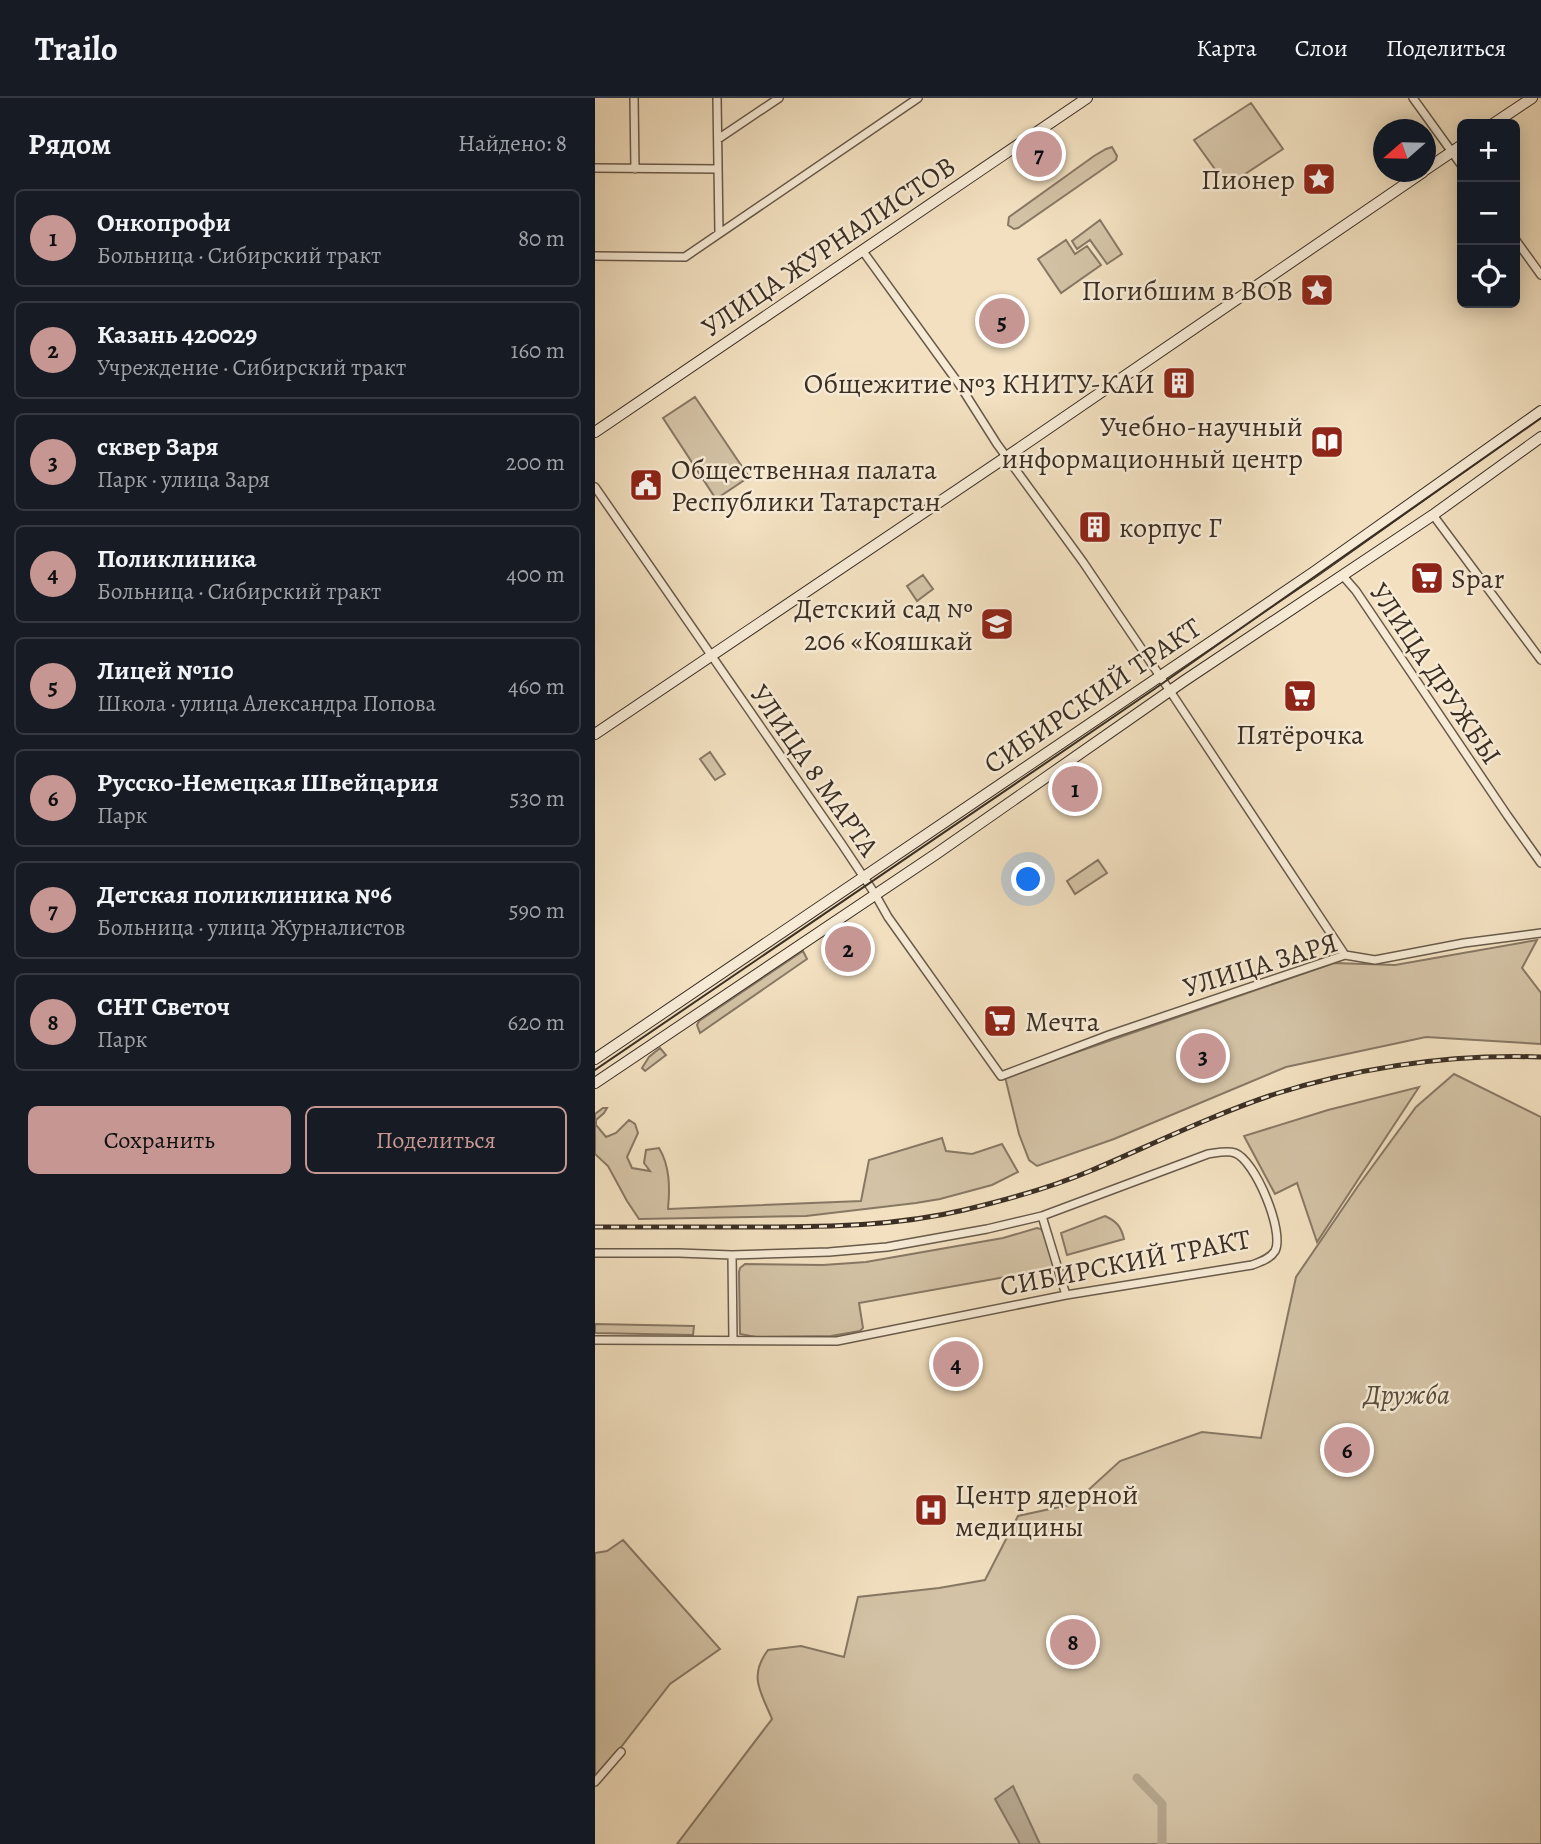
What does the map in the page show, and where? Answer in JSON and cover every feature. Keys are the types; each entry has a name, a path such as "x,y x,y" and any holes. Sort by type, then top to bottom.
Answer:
{"main road":[{"path":"1500,119 1532,98"},
{"name":"УЛИЦА ЖУРНАЛИСТОВ","path":"595,432 1083,99"},
{"path":"1436,163 1457,148"},
{"path":"595,734 1408,182"},
{"name":"СИБИРСКИЙ ТРАКТ","path":"595,1059 1161,677 1541,411"},
{"name":"СИБИРСКИЙ ТРАКТ","path":"595,1083 1433,515 1541,437"}],"street":[{"path":"633,98 635,169"},
{"path":"717,98 719,233"},
{"path":"718,139 779,98"},
{"path":"595,256 685,257 918,98"},
{"path":"1413,98 1457,159"},
{"path":"595,168 718,169"},
{"path":"1519,245 1541,275"},
{"path":"862,250 959,384 1006,457 1083,562 1345,955"},
{"name":"УЛИЦА 8 МАРТА","path":"595,487 888,916 1001,1076"},
{"path":"1433,515 1541,660"},
{"name":"УЛИЦА ДРУЖБЫ","path":"1343,576 1356,591 1541,863"},
{"name":"УЛИЦА ЗАРЯ","path":"1001,1076 1109,1035 1345,955 1375,960 1464,943 1541,933"},
{"name":"СИБИРСКИЙ ТРАКТ","path":"595,1253 732,1255 887,1247 1042,1216 1208,1154 1220,1152 1235,1153 1249,1164 1270,1206 1277,1243 1274,1252 1265,1260 1252,1265 1066,1295 837,1341 595,1340"},
{"path":"1042,1216 1066,1295"},
{"path":"732,1255 733,1340"},
{"path":"595,1782 621,1752"}],"green space":[{"path":"1251,103 1283,149 1227,186 1194,140"},
{"path":"1112,147 1117,156 1116,160 1018,228 1014,229 1008,225 1009,217 1094,156"},
{"path":"1100,220 1122,254 1107,264 1090,240 1077,249 1072,241"},
{"path":"1066,240 1075,254 1087,246 1101,265 1061,293 1038,259"},
{"path":"695,397 749,477 716,499 663,418"},
{"path":"923,575 933,589 917,601 907,586"},
{"path":"710,752 725,774 715,780 700,759"},
{"path":"1098,860 1107,873 1075,894 1067,881"},
{"path":"1537,940 1522,968 1541,993 1541,1044 1426,1037 1286,1067 1114,1139 1037,1166 1029,1160 1019,1134 1005,1077 1334,963 1395,965"},
{"path":"803,951 807,959 700,1033 697,1025 699,1021"},
{"path":"660,1048 666,1055 645,1071 642,1068 649,1057"},
{"name":"Дружба","path":"1454,1074 1541,1117 1541,1844 677,1844 772,1719 758,1685 759,1668 768,1650 801,1646 844,1657 858,1597 985,1580 1018,1516 1073,1504 1120,1461 1202,1432 1261,1438 1296,1277 1416,1107"},
{"path":"1419,1087 1317,1242 1297,1183 1275,1194 1244,1136 1328,1110"},
{"path":"607,1108 596,1120 596,1125 606,1137 616,1133 629,1120 635,1124 638,1133 627,1157 632,1168 650,1171 644,1163 646,1150 659,1148 668,1177 668,1209 861,1201 869,1160 942,1138 946,1151 972,1154 1002,1144 1018,1172 992,1185 916,1203 806,1216 639,1219 608,1166 595,1154 595,1114"},
{"path":"1105,1216 1117,1224 1124,1239 1067,1255 1061,1233"},
{"path":"1037,1228 1044,1234 1056,1268 859,1303 863,1328 860,1331 831,1336 756,1337 740,1334 739,1272 745,1264 823,1265 866,1262 1003,1238"},
{"path":"595,1324 694,1326 693,1335 595,1333"},
{"path":"623,1540 720,1649 670,1684 595,1777 595,1553 607,1551"}],"shaded area":[{"path":"1013,1786 1040,1844 1020,1844 995,1799"}],"waterway":[{"path":"1137,1778 1162,1804 1162,1844"}],"tram line":[{"path":"595,1070 1153,690 1541,418"}],"railway":[{"path":"595,1227 836,1226 939,1215 996,1202 1059,1183 1228,1111 1275,1094 1340,1076 1440,1060 1541,1057"}],"place":[{"name":"Детская поликлиника №6","path":"1039,154"},
{"name":"Пионер","path":"1319,179"},
{"name":"Погибшим в ВОВ","path":"1317,290"},
{"name":"Лицей №110","path":"1002,321"},
{"name":"Общежитие №3 КНИТУ-КАИ","path":"1179,383"},
{"name":"Учебно-научный информационный центр","path":"1327,442"},
{"name":"Общественная палата Республики Татарстан","path":"646,485"},
{"name":"корпус Г","path":"1095,527"},
{"name":"Spar","path":"1427,578"},
{"name":"Детский сад № 206 «Кояшкай","path":"997,624"},
{"name":"Пятёрочка","path":"1300,696"},
{"name":"Онкопрофи","path":"1075,789"},
{"name":"Казань 420029","path":"848,949"},
{"name":"Мечта","path":"1000,1021"},
{"name":"сквер Заря","path":"1203,1056"},
{"name":"Поликлиника","path":"956,1364"},
{"name":"Русско-Немецкая Швейцария","path":"1347,1450"},
{"name":"Центр ядерной медицины","path":"931,1510"},
{"name":"СНТ Светоч","path":"1073,1642"}]}
